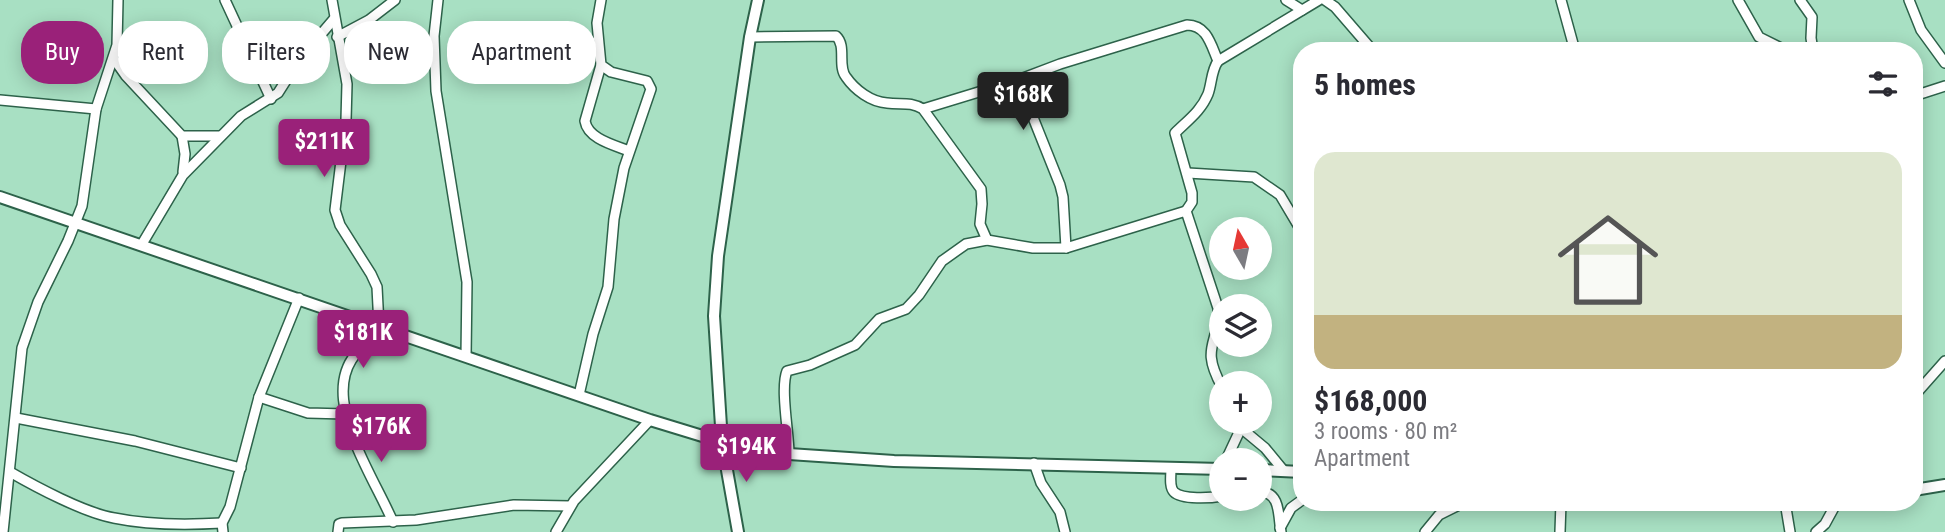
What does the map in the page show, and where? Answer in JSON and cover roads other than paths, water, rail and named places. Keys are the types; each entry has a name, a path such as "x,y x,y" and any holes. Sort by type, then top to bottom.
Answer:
{"street":[{"path":"3,532 20,364 27,332 38,302 82,206 96,109 114,59 118,34 118,0"},
{"path":"225,0 271,99"},
{"path":"332,0 347,84 346,120 335,209 340,225 377,287 379,326"},
{"path":"337,37 369,20 394,0"},
{"path":"438,0 435,36 436,91 467,282 466,356"},
{"path":"601,0 597,23 601,65 585,121 586,127 589,132 629,151"},
{"path":"738,532 722,442 715,360 715,285 750,37 758,0"},
{"path":"1286,0 1302,10"},
{"path":"789,454 785,401 787,372 855,345 879,319 906,309 942,261 957,248 976,240 987,240 1033,248 1066,248 1186,211 1192,202 1188,173 1175,133 1197,113 1208,94 1213,70 1218,61 1318,0"},
{"path":"1325,0 1335,7 1365,42"},
{"path":"1560,0 1572,42"},
{"path":"1738,0 1759,37 1769,42"},
{"path":"1800,0 1812,17 1812,42"},
{"path":"1909,0 1921,30 1945,63"},
{"path":"142,244 183,175 220,136 251,109 271,99 285,85 299,60 334,19"},
{"path":"923,109 1187,25 1203,29 1218,61"},
{"path":"750,37 836,36 841,42 843,73 859,90 870,99 882,102 911,102 923,109 981,189 980,224 987,240"},
{"path":"114,59 126,76 182,136 186,160 183,175"},
{"path":"579,395 593,334 608,287 614,219 629,151 651,89 648,81 611,72 601,65"},
{"path":"1018,80 1060,185 1066,248"},
{"path":"1923,93 1945,86"},
{"path":"0,100 96,109"},
{"path":"182,136 220,136"},
{"path":"1188,173 1254,177 1280,195 1293,217"},
{"path":"0,197 650,420 722,442 789,454 894,461 1209,469"},
{"path":"1186,211 1218,308 1219,319 1209,352 1215,371"},
{"path":"10,472 34,486 113,518 223,528 259,397 299,298"},
{"path":"392,331 365,346 348,366 343,384 345,414 358,454 393,522"},
{"path":"1923,386 1945,360"},
{"path":"259,397 308,413 345,414"},
{"path":"16,418 135,441 241,468"},
{"path":"559,530 570,506 650,420"},
{"path":"1250,434 1284,471"},
{"path":"1034,463 1041,483 1060,512 1065,532"},
{"path":"1171,469 1171,486 1174,492 1191,497 1209,496"},
{"path":"1272,470 1293,472"},
{"path":"1923,489 1945,485"},
{"path":"1272,495 1275,497 1280,530"},
{"path":"338,532 339,524 342,523 393,522 463,514 497,506 570,506"},
{"path":"1280,530 1293,507"},
{"path":"1425,532 1439,515 1447,511"},
{"path":"1559,532 1560,511"},
{"path":"1786,511 1790,532"},
{"path":"1816,532 1825,524 1832,511"}]}
